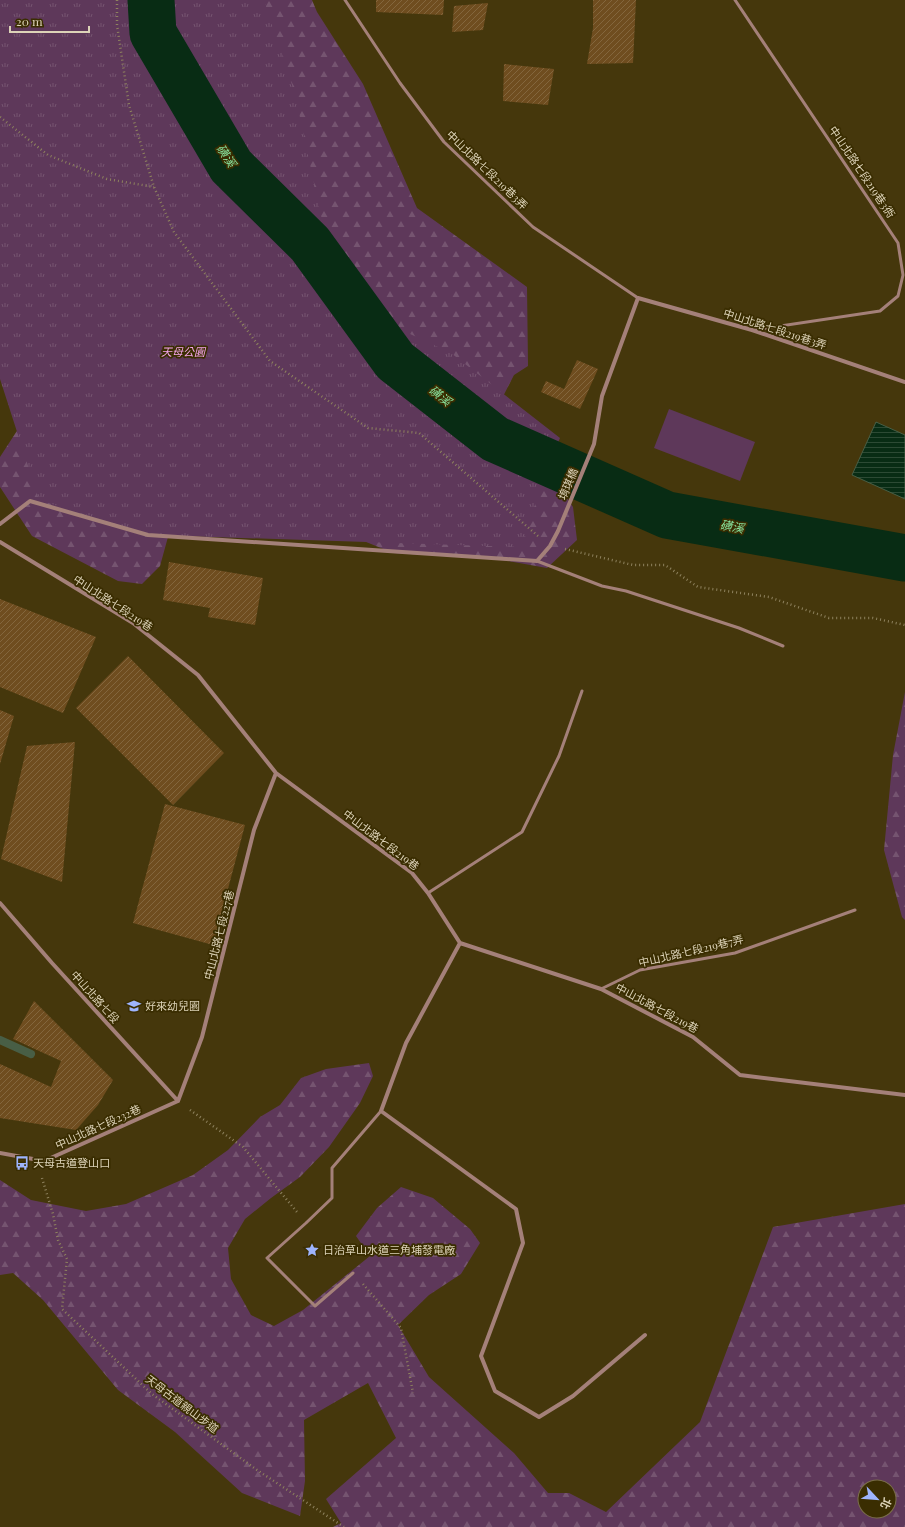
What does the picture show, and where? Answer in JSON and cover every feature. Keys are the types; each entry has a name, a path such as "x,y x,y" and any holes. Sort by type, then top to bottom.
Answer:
{"street":[{"name":"中山北路七段219巷3弄","path":"638,298 752,330 905,382"},
{"name":"堉琪橋","path":"550,546 558,531 594,444 602,396 638,298"},
{"path":"0,524 30,501 148,535 537,561 550,546"},
{"name":"中山北路七段219巷","path":"0,542 133,623 198,675 276,773 412,873 428,893 460,942 601,989 693,1037 740,1075 905,1096"},
{"name":"中山北路七段227巷","path":"178,1101 202,1038 254,830 276,773"},
{"name":"中山北路七段","path":"0,903 52,963 178,1101"},
{"path":"460,942 406,1043 381,1110 516,1209 523,1243 481,1356 495,1391 539,1417 572,1396 645,1335"},
{"name":"中山北路七段232巷","path":"0,1153 44,1161 178,1101"}],"lane":[{"name":"中山北路七段219巷3弄","path":"345,0 400,83 444,142 533,227 638,298"},
{"name":"中山北路七段219巷3衖","path":"735,0 898,243 903,275 898,296 880,312 752,330"},
{"path":"537,561 602,586 626,591 739,628 783,646"},
{"path":"428,893 522,832 559,756 582,691"},
{"name":"中山北路七段219巷7弄","path":"601,989 640,970 735,952 854,910"},
{"path":"353,1273 315,1306 267,1258 332,1198 332,1168 381,1110"}],"path":[{"path":"117,0 117,25 129,105 154,187 174,232 270,361 368,428 419,432 550,546 633,565 665,565 698,587 768,597 829,618 873,618 905,625"},
{"path":"0,117 48,155 107,179 154,187"},
{"path":"178,1101 243,1146 306,1223"},
{"name":"天母古道親山步道","path":"42,1178 53,1214 58,1240 67,1258 62,1310 152,1394 257,1470 344,1527"},
{"path":"353,1273 401,1328 413,1393"}],"green space":[{"name":"天母公園","path":"0,0 264,0 295,94 321,216 367,314 451,353 560,438 550,460 521,547 151,535 39,500 0,379"},
{"name":"天母公園","path":"79,0 312,0 317,12 363,84 417,208 527,287 528,366 514,375 492,418 558,485 573,507 577,540 547,568 497,559 393,553 293,512 176,508 160,566 142,584 118,581 32,536 0,487 0,457 24,420 0,4"},
{"path":"669,409 755,442 740,481 654,448"},
{"path":"905,692 905,920 902,917 884,850 893,755"},
{"path":"369,1063 373,1076 360,1103 329,1147 300,1177 245,1219 228,1248 231,1279 251,1315 274,1326 303,1310 370,1256 356,1236 377,1208 401,1187 433,1198 470,1229 480,1243 461,1274 429,1295 398,1325 429,1377 514,1453 548,1493 569,1493 606,1512 700,1422 773,1227 905,1204 905,1527 333,1527 341,1523 326,1499 396,1438 368,1383 304,1420 305,1481 300,1516 242,1493 175,1432 118,1390 43,1300 13,1273 0,1275 0,1180 31,1200 86,1211 126,1204 193,1175 228,1150 260,1117 280,1105 301,1078 326,1069"}],"shaded area":[{"path":"876,422 905,435 905,499 852,475"}],"building":[{"path":"376,0 444,0 443,15 376,12"},
{"path":"593,0 636,0 633,63 587,64 593,28"},
{"path":"488,3 483,30 452,32 454,6"},
{"path":"504,64 554,69 548,105 503,101"},
{"path":"577,360 598,369 580,409 541,392 546,381 564,389"},
{"path":"169,562 263,578 255,625 208,617 210,608 163,600"},
{"path":"0,599 96,637 63,713 0,687"},
{"path":"128,656 224,753 173,805 76,708"},
{"path":"0,710 14,716 0,764"},
{"path":"75,742 62,882 1,859 27,746"},
{"path":"165,804 245,825 213,945 133,923"},
{"path":"34,1001 113,1080 98,1105 76,1130 0,1118 0,1064 51,1087 61,1061 13,1039"}],"waterway":[{"name":"磺溪","path":"151,0 153,33 231,166 310,244 395,361 495,439 667,515 905,558"},
{"path":"0,1040 31,1054"}],"place":[{"name":"好來幼兒園","path":"134,1006"},
{"name":"天母古道登山口","path":"22,1163"},
{"name":"日治草山水道三角埔發電廠","path":"312,1250"}]}
